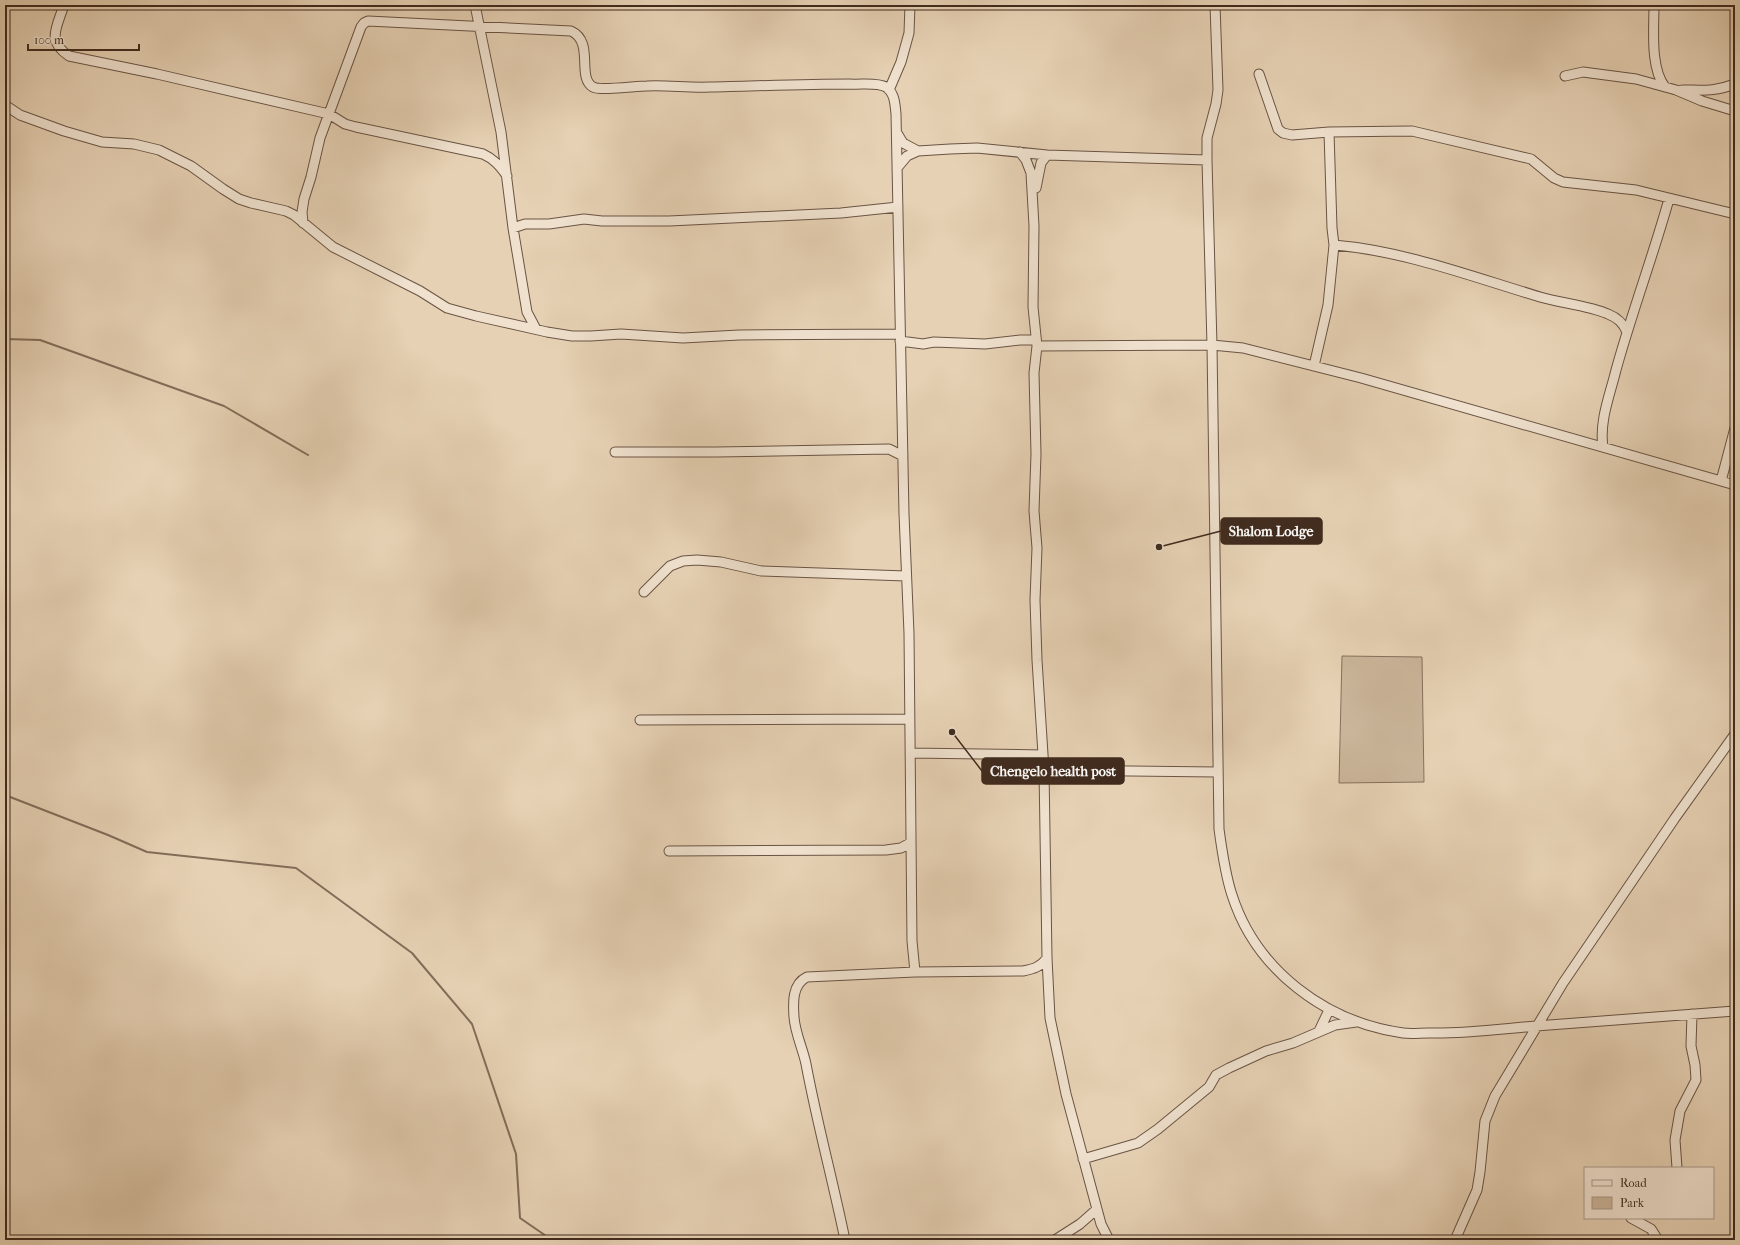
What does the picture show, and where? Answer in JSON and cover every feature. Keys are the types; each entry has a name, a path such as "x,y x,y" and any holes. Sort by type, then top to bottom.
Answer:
{"street":[{"path":"64,5 55,41 59,50 69,56 157,74 329,114 345,124 356,127 433,145 476,152 490,157 502,168 507,176"},
{"path":"475,5 504,149 513,228 527,312 536,329"},
{"path":"889,90 901,62 910,34 910,5"},
{"path":"1216,5 1218,90 1207,138 1207,160 1212,345 1218,829 1230,888 1241,918 1267,958 1283,977 1302,993 1329,1010 1356,1022 1403,1033 1466,1032 1735,1011"},
{"path":"1654,5 1657,70 1660,81 1665,87"},
{"path":"467,25 478,14"},
{"path":"303,223 302,212 304,199 311,178 320,138 364,23 374,20 571,31 581,39 586,77 589,84 594,87 709,87 832,84 877,85 889,90 895,100 897,133 900,338 906,576 909,633 912,941 915,972"},
{"path":"1565,76 1584,72 1636,79 1676,90 1702,101 1735,111"},
{"path":"1259,74 1278,129 1283,133 1292,135 1329,132 1412,131 1531,159 1554,178 1564,182 1636,190 1735,214"},
{"path":"1676,90 1708,91 1721,89 1735,84"},
{"path":"5,105 20,114 64,131 102,142 134,144 159,150 191,166 239,198 251,203 286,211 294,215 333,247 420,291 447,308 476,316 572,336 621,334 683,338 739,335 900,338 923,344 934,342 985,344 1020,340 1037,343 1212,345 1243,348 1384,384 1735,485"},
{"path":"1314,366 1328,305 1334,244 1332,228 1329,132"},
{"path":"897,133 903,143 918,151"},
{"path":"897,168 907,156 918,151 977,148 1047,155 1207,160"},
{"path":"490,157 504,149"},
{"path":"1020,152 1030,167 1035,253 1033,307 1037,343 1034,373 1036,454 1034,511 1037,548 1037,660 1044,755 1047,958 1050,1018 1066,1094 1083,1158 1101,1224 1109,1240"},
{"path":"1033,199 1041,163 1047,155"},
{"path":"286,211 304,199"},
{"path":"1602,447 1601,436 1606,410 1627,332 1670,199"},
{"path":"513,228 525,224 549,224 584,219 628,221 786,216 841,213 898,207"},
{"path":"512,214 525,224"},
{"path":"1334,244 1397,254 1545,298 1608,313 1620,320 1627,332"},
{"path":"517,325 527,312"},
{"path":"1721,481 1735,428"},
{"path":"615,452 889,449 894,447 903,439"},
{"path":"889,449 903,456"},
{"path":"644,592 670,566 683,561 697,560 721,562 761,571 906,576"},
{"path":"640,720 768,721 909,719"},
{"path":"1455,1240 1477,1190 1484,1121 1496,1096 1536,1026 1563,983 1648,857 1735,734"},
{"path":"910,753 1044,755"},
{"path":"1044,770 1217,772"},
{"path":"669,851 880,850 902,848 910,843"},
{"path":"845,1240 811,1094 806,1062 795,1022 794,993 796,986 801,980 807,977 915,972 1023,971 1036,968 1047,958"},
{"path":"1319,1031 1329,1010"},
{"path":"1677,1167 1675,1140 1680,1111 1696,1080 1691,1046 1692,1014"},
{"path":"1083,1158 1138,1143 1158,1129 1209,1087 1216,1075 1266,1051 1293,1043 1335,1025 1356,1022"},
{"path":"1055,1240 1080,1224 1097,1209"},
{"path":"1633,1219 1651,1229 1658,1240"}],"green space":[{"path":"1342,656 1422,657 1424,782 1339,783"}],"waterway":[{"path":"5,339 40,340 224,406 308,455"},
{"path":"5,795 108,835 147,852 296,868 412,953 472,1024 516,1154 520,1218 552,1240"}],"place":[{"name":"Shalom Lodge","path":"1159,547"},
{"name":"Chengelo health post","path":"952,732"}]}
